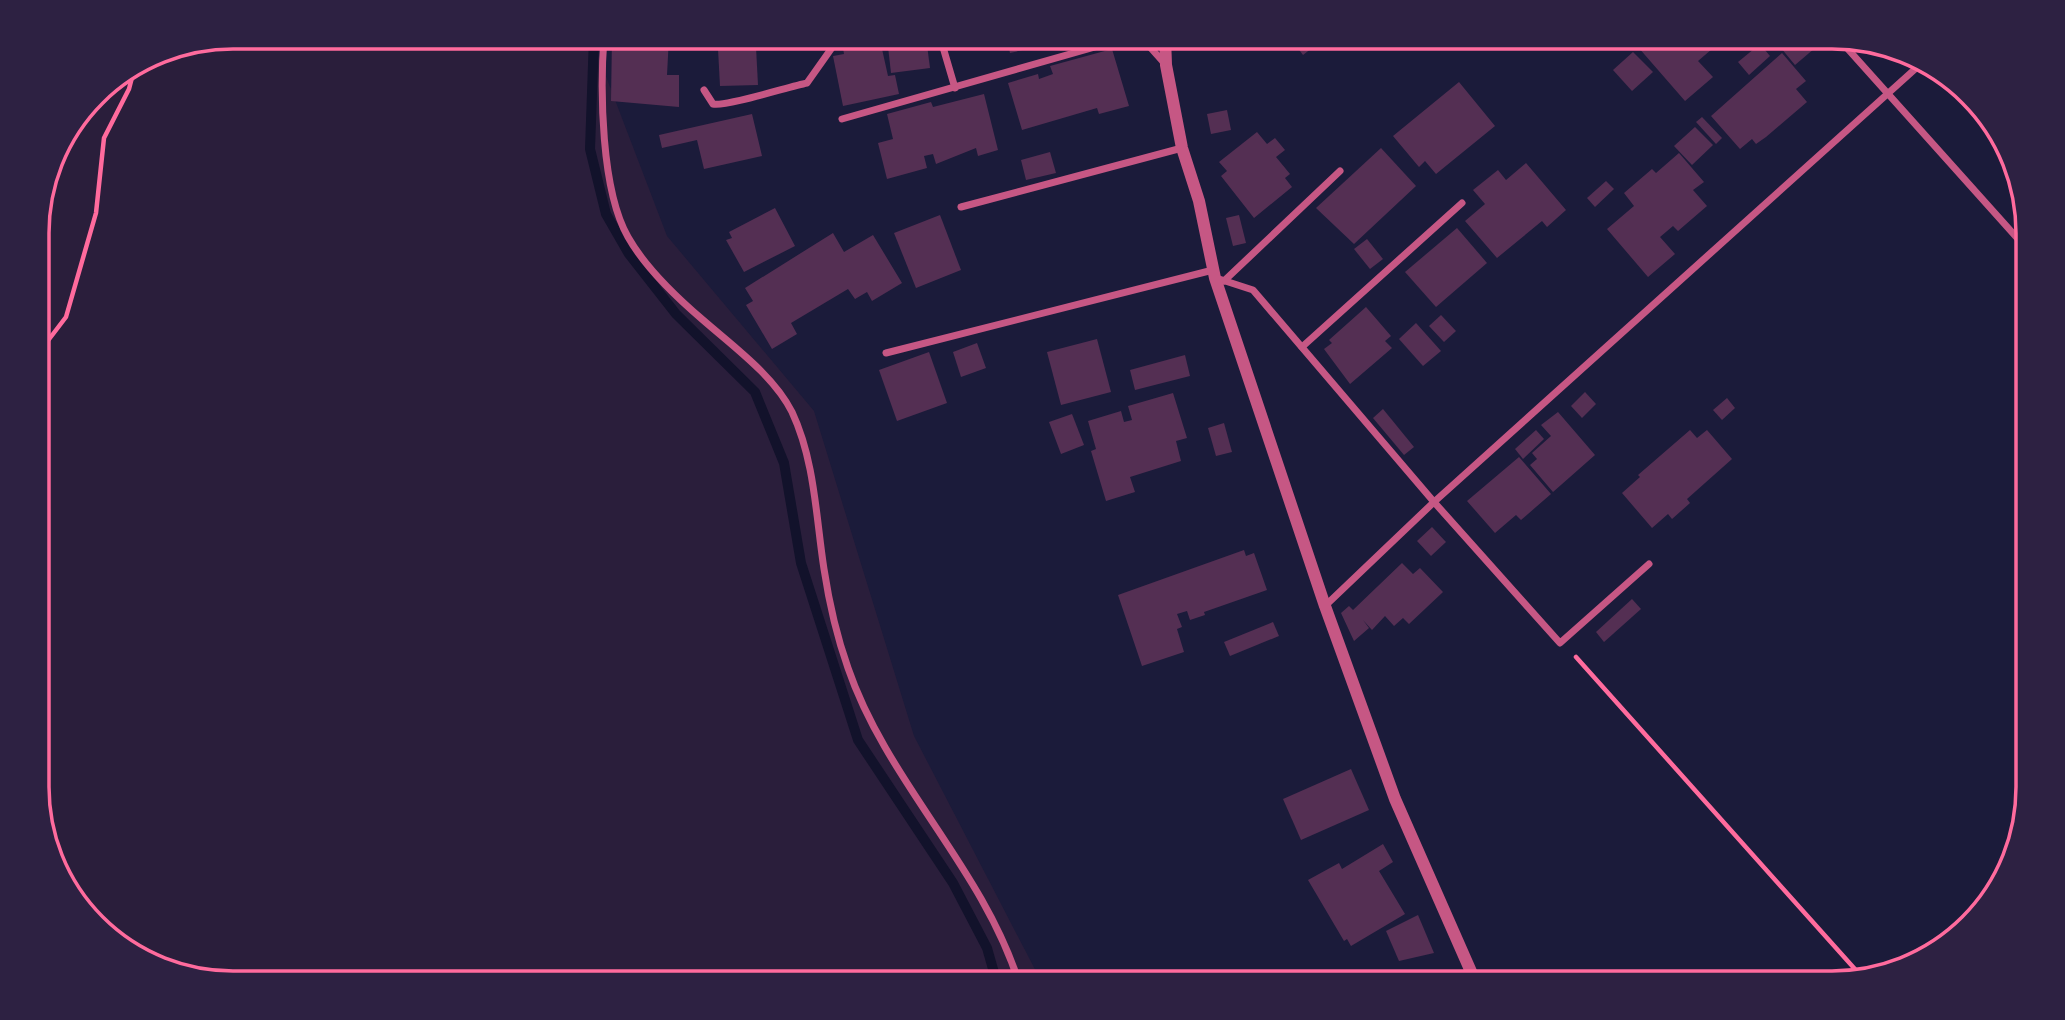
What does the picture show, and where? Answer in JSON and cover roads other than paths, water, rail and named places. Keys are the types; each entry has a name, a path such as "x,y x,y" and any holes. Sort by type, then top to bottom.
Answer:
{"street":[{"path":"604,49 602,105 609,170 617,209 628,236 680,300 783,395 793,415 808,469 821,529 824,568 848,668 872,723 979,897 1013,971"},
{"path":"704,90 713,104 722,106 807,83 830,49"},
{"path":"944,49 955,88"},
{"path":"842,120 1089,49"},
{"path":"1152,49 1166,65"},
{"path":"1165,49 1182,148 1199,201 1217,276 1325,606 1395,799 1471,971"},
{"path":"1849,50 2016,237"},
{"path":"1325,606 1434,502 1915,69"},
{"path":"961,207 1182,148"},
{"path":"886,353 1217,276 1340,171"},
{"path":"1301,347 1462,203"},
{"path":"1217,276 1252,290 1434,502 1560,643 1648,564"}],"waterway":[{"path":"594,49 590,149 606,214 629,254 676,314 755,392 784,463 801,563 858,740 953,883 987,948 994,971"}]}
